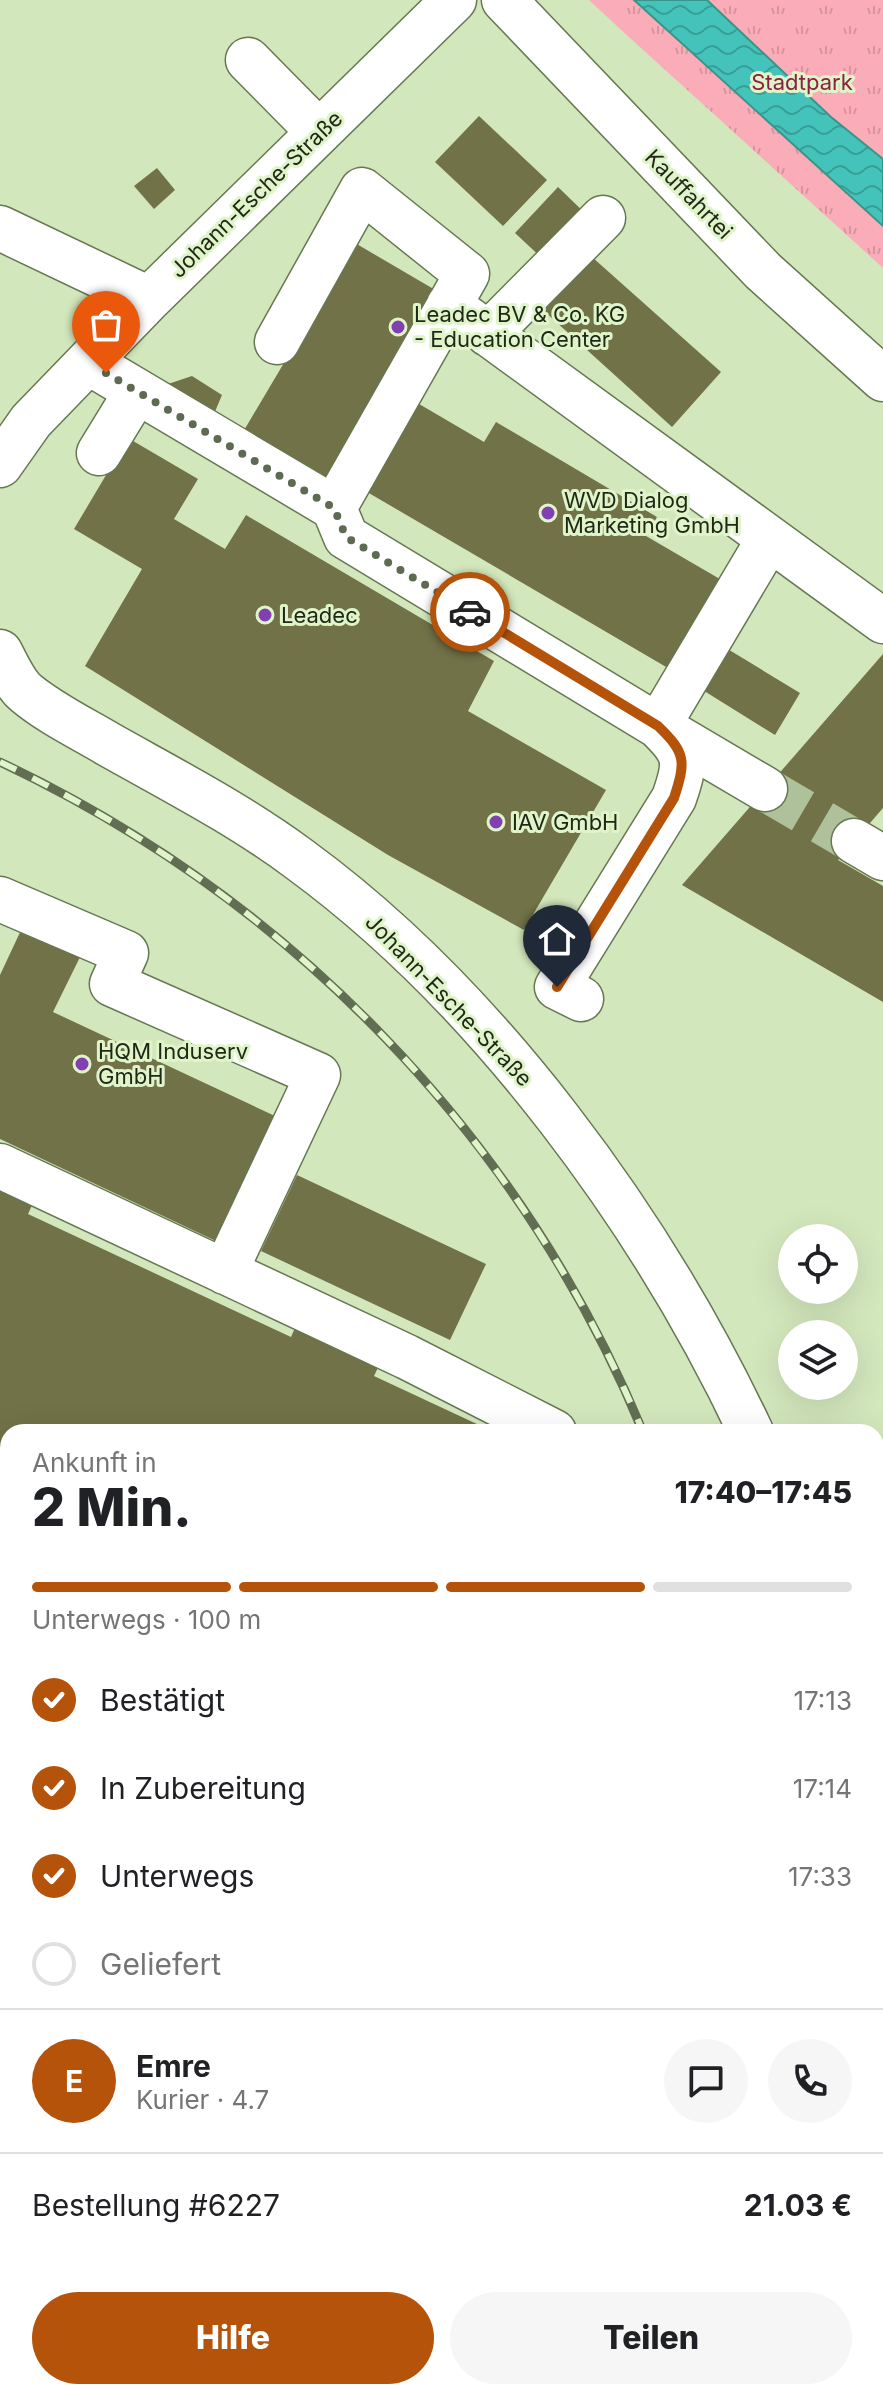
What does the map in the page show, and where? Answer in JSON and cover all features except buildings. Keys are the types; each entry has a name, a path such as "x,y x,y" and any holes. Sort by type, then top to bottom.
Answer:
{"street":[{"name":"Johann-Esche-Straße","path":"0,465 31,421 149,299 454,0"},
{"name":"Kauffahrtei","path":"504,0 763,271 883,379"},
{"path":"248,60 319,132"},
{"path":"277,342 362,190 467,274 334,508"},
{"path":"488,334 603,218"},
{"path":"0,228 149,299"},
{"path":"449,305 866,609"},
{"path":"88,362 334,508 346,537 765,789"},
{"path":"99,453 137,391"},
{"path":"658,726 769,539"},
{"name":"Johann-Esche-Straße","path":"0,652 12,701 286,850 389,932 479,1025 572,1136 662,1268 721,1368 747,1424"},
{"path":"581,999 557,987 674,798 683,771 678,745 658,726"},
{"path":"0,899 126,953 112,984 318,1075 225,1272"},
{"path":"0,1166 407,1357 538,1424"}],"green space":[{"name":"Stadtpark","path":"589,0 883,0 883,268 619,28"}],"water":[{"path":"634,0 707,0 831,117 883,159 883,226"}],"tunnel":[{"path":"765,789 854,841"}],"railway":[{"path":"0,762 106,818 206,883 298,956 384,1037 462,1126 531,1221 592,1324 639,1424"}],"way so far":[{"path":"106,373 334,508 346,537 470,612"}],"place":[{"name":"Leadec BV & Co. KG - Education Center","path":"398,327"},
{"name":"WVD Dialog Marketing GmbH","path":"548,513"},
{"name":"Leadec","path":"265,615"},
{"name":"IAV GmbH","path":"496,822"},
{"name":"HQM Induserv GmbH","path":"82,1064"}],"route":[{"path":"470,612 658,726 678,745 682,756 683,771 674,798 557,987"}]}
